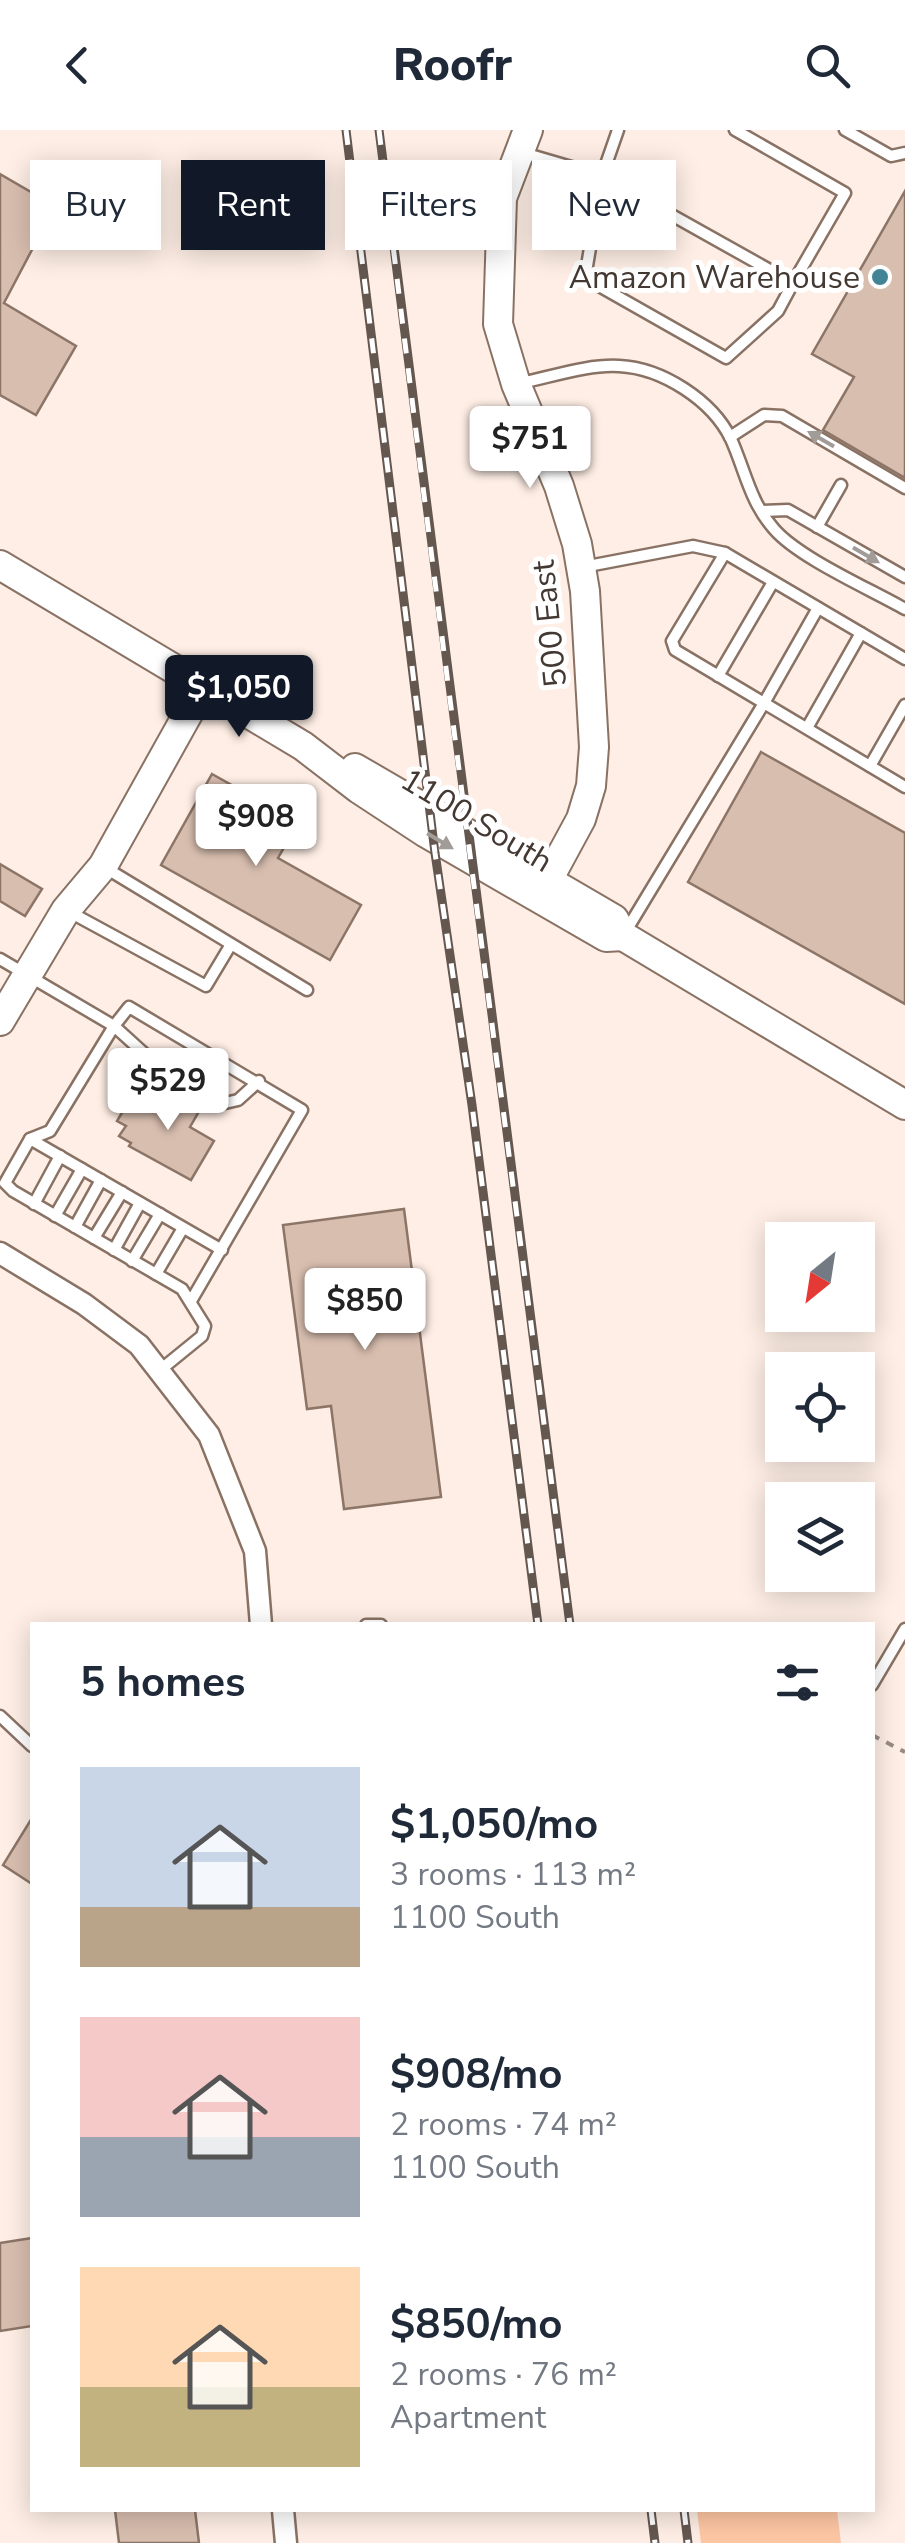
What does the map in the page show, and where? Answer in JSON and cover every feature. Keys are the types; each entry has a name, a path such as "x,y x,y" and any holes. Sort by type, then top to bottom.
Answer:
{"street":[{"name":"500 East","path":"524,141 502,198 498,324 516,384 565,504 581,568 593,766 581,819 548,880"},
{"name":"1100 South","path":"0,564 303,746 388,810 478,864 606,937 623,936"},
{"path":"0,1021 66,910 103,866 204,684"},
{"name":"1100 South","path":"303,746 396,790 614,919 623,936 905,1105"},
{"path":"0,1254 84,1304 140,1346 209,1435 254,1551 261,1622"},
{"path":"283,2512 286,2543"}],"lane":[{"path":"608,160 618,130"},
{"path":"590,250 585,278 726,358 778,311 845,193 735,130"},
{"path":"845,130 891,156 905,152"},
{"path":"524,141 566,160"},
{"path":"676,217 793,283"},
{"path":"516,384 619,366 668,378 704,405 730,436 746,488 774,530 802,551 905,610"},
{"path":"730,436 764,415 782,416 905,488"},
{"path":"816,526 841,485"},
{"path":"762,511 788,510 905,577"},
{"path":"581,568 693,546 725,554 905,659"},
{"path":"725,554 672,641 675,650 905,787"},
{"path":"718,676 774,582"},
{"path":"623,936 818,608"},
{"path":"807,728 861,633"},
{"path":"870,766 905,705"},
{"path":"103,866 307,990"},
{"path":"66,910 206,986 230,946"},
{"path":"0,959 114,1026 147,1056 225,1103 238,1100 259,1081"},
{"path":"160,1371 202,1336 205,1326 192,1300 182,1289 6,1184 30,1140 50,1130 129,1007 302,1110 192,1300"},
{"path":"30,1140 222,1250"},
{"path":"34,1204 60,1156"},
{"path":"55,1216 82,1169"},
{"path":"75,1227 101,1180"},
{"path":"94,1238 122,1192"},
{"path":"114,1250 140,1203"},
{"path":"132,1260 160,1214"},
{"path":"156,1274 183,1228"},
{"path":"875,1679 905,1629"},
{"path":"0,1716 30,1744"}],"path":[{"path":"875,1737 905,1752"}],"shaded area":[{"path":"697,2512 837,2512 841,2543 701,2543"}],"building":[{"path":"0,174 30,191 32,250 4,303 76,346 36,415 0,395"},
{"name":"Amazon Warehouse","path":"905,191 905,478 823,430 854,377 812,354"},
{"path":"761,752 905,833 905,1004 688,882"},
{"path":"212,774 276,810 264,832 286,844 278,858 361,905 330,960 161,865"},
{"path":"0,864 42,889 25,916 0,901"},
{"path":"182,1087 205,1101 190,1127 214,1141 191,1180 129,1146 131,1143 119,1136 126,1126 117,1121 130,1099 152,1112 155,1106 167,1113"},
{"path":"404,1209 441,1497 344,1509 331,1406 307,1409 283,1225"},
{"path":"30,1821 30,1883 3,1865"},
{"path":"30,2238 30,2326 0,2331 0,2243"},
{"path":"115,2512 195,2512 199,2543 119,2543"}],"railway":[{"path":"346,130 435,853 472,1105 538,1622"},
{"path":"379,130 570,1622"},
{"path":"651,2512 655,2543"},
{"path":"684,2512 688,2543"}],"place":[{"name":"Amazon Warehouse","path":"880,277"}]}
